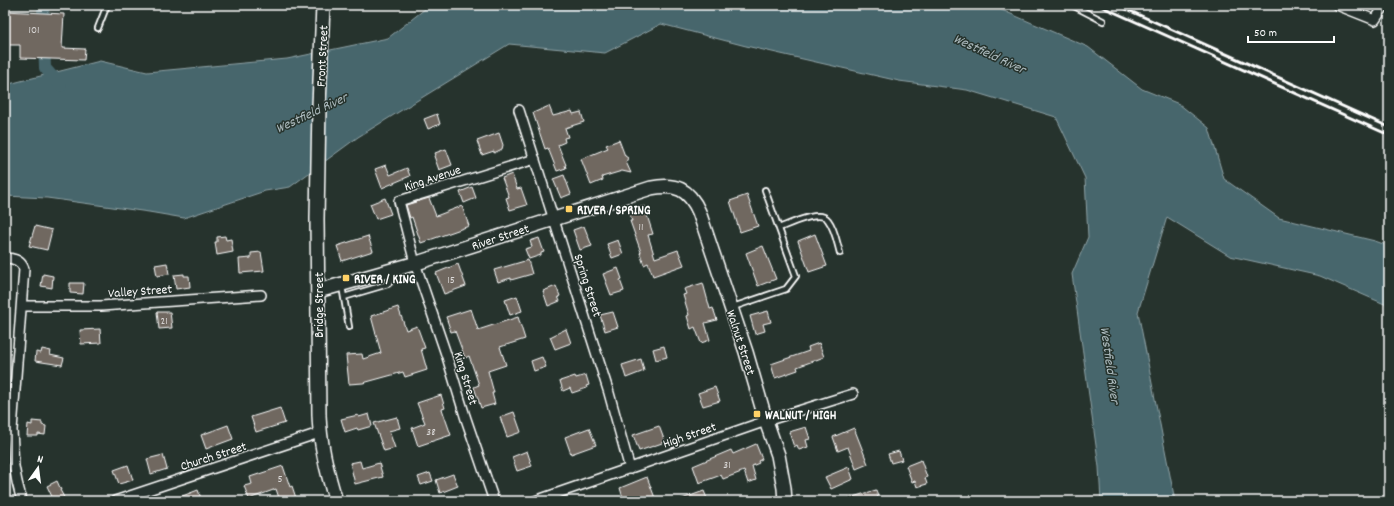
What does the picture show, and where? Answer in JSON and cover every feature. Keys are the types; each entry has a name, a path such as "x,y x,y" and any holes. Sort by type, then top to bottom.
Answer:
{"street":[{"name":"Front Street","path":"319,106 323,5"},
{"path":"1337,5 1375,20 1385,5"},
{"name":"Bridge Street","path":"319,106 317,219 319,433 329,480 336,501"},
{"name":"Spring Street","path":"519,110 609,393 630,469"},
{"name":"King Avenue","path":"416,263 398,201 535,159"},
{"name":"River Street","path":"318,291 343,291 391,270 651,188 665,187 682,190"},
{"name":"Walnut Street","path":"682,190 692,198 699,212 746,352 766,421 778,455 785,501"},
{"path":"7,258 20,262 24,269 12,430 14,466 22,501"},
{"name":"King Street","path":"416,263 494,501"},
{"name":"Valley Street","path":"22,306 101,306 261,295"},
{"name":"High Street","path":"535,501 766,421 853,394"},
{"name":"Church Street","path":"114,501 319,433"}],"lane":[{"path":"98,28 107,5"},
{"path":"1072,5 1103,21"},
{"path":"731,307 786,289 796,276 765,190"},
{"path":"778,228 822,215 828,219 832,226 840,253"},
{"path":"343,291 349,327"}],"water":[{"name":"Westfield River","path":"430,5 990,5 1088,47 1142,89 1179,104 1209,128 1224,179 1279,218 1375,241 1389,246 1389,306 1320,276 1230,256 1167,217 1138,312 1175,501 1101,501 1099,467 1072,274 1088,237 1085,178 1056,117 967,90 899,81 746,46 661,24 605,53 509,44 358,137 290,187 265,191 184,218 47,198 5,196 5,85 100,61 147,72 287,59 388,38"}],"building":[{"path":"5,11 64,14 62,48 85,49 84,60 20,58 20,45 5,45"},
{"path":"549,106 553,116 572,111 573,114 581,112 584,122 565,128 568,137 564,138 565,142 558,145 566,168 557,171 548,148 545,149 533,113"},
{"path":"437,114 440,124 428,129 424,119"},
{"path":"499,133 503,145 502,149 494,153 494,151 482,155 477,141"},
{"path":"619,140 625,156 628,158 626,162 631,173 622,171 602,177 603,180 591,185 581,159 608,148 606,145"},
{"path":"446,149 452,165 439,170 434,156 436,155 435,153"},
{"path":"386,165 390,175 407,168 410,176 382,188 375,169"},
{"path":"512,174 517,189 521,188 527,205 510,210 506,198 509,197 502,178"},
{"path":"564,175 571,194 561,198 553,179"},
{"path":"472,187 476,198 464,203 460,192"},
{"path":"747,195 758,226 740,232 730,201"},
{"path":"385,198 391,214 376,219 370,204"},
{"path":"429,198 436,216 462,206 469,226 421,243 406,205"},
{"path":"644,206 653,234 648,235 655,258 678,250 684,265 653,276 648,263 644,265 630,221 632,221 629,211"},
{"path":"35,226 52,230 47,250 29,246"},
{"path":"584,226 592,246 580,250 573,230"},
{"path":"815,234 827,266 809,272 798,241"},
{"path":"225,236 226,240 231,239 233,252 217,255 215,242 217,242 217,237"},
{"path":"368,236 373,251 342,261 337,246"},
{"path":"539,238 544,252 541,253 541,255 529,259 525,249 532,247 530,241"},
{"path":"618,240 623,254 612,258 607,244"},
{"path":"763,246 776,279 758,286 746,253"},
{"path":"261,252 264,271 240,273 239,259 251,258 251,253"},
{"path":"528,260 532,274 498,282 494,270"},
{"path":"167,263 169,274 157,276 155,265"},
{"path":"458,264 466,286 444,294 436,273"},
{"path":"618,268 624,291 611,295 603,274"},
{"path":"43,274 53,276 52,288 41,286"},
{"path":"184,274 184,276 189,276 190,287 176,289 174,275"},
{"path":"70,283 84,283 83,294 70,293"},
{"path":"703,283 710,309 713,308 717,320 705,323 710,340 701,343 695,327 691,329 687,316 689,315 683,295 686,294 684,289"},
{"path":"556,286 560,296 558,297 560,301 548,306 543,291"},
{"path":"517,296 522,311 510,315 505,300"},
{"path":"398,307 406,330 417,326 425,348 421,349 427,370 405,377 403,372 363,383 349,384 346,355 362,354 363,359 381,353 371,316"},
{"path":"471,309 478,330 518,317 525,339 500,347 506,365 488,371 494,393 492,393 495,404 481,408 474,387 479,385 469,356 465,358 455,331 451,332 446,317"},
{"path":"768,311 771,322 763,324 765,331 755,334 750,316"},
{"path":"157,312 170,312 172,328 159,329"},
{"path":"613,312 618,327 605,331 600,315"},
{"path":"100,329 101,343 81,344 80,330"},
{"path":"566,329 571,343 555,349 550,337"},
{"path":"819,343 824,357 797,367 798,370 775,378 771,364 809,351 808,347"},
{"path":"664,346 667,357 656,360 653,349"},
{"path":"42,349 51,351 50,355 64,358 62,365 35,361 36,352 41,353"},
{"path":"542,357 546,367 534,371 531,361"},
{"path":"641,359 644,371 626,378 622,365"},
{"path":"586,375 589,385 586,386 587,388 572,393 570,388 563,391 560,381 575,376 576,378"},
{"path":"715,387 720,401 703,406 698,393"},
{"path":"441,395 445,408 442,409 451,435 418,446 412,428 425,423 417,403"},
{"path":"280,408 285,423 256,432 251,417"},
{"path":"514,412 521,432 507,437 500,417"},
{"path":"369,414 372,426 358,430 357,428 345,432 341,419"},
{"path":"397,417 400,428 389,431 395,448 384,451 374,423"},
{"path":"32,421 42,422 42,425 46,426 45,435 38,434 38,436 27,436 28,424 32,425"},
{"path":"228,425 233,439 206,449 201,435"},
{"path":"659,426 665,442 639,451 633,435"},
{"path":"806,427 810,439 806,440 808,447 799,450 797,445 794,447 789,432"},
{"path":"589,428 596,445 571,454 565,437"},
{"path":"854,428 868,464 856,469 848,447 838,451 833,437"},
{"path":"756,444 762,459 758,461 759,463 752,466 756,480 748,483 744,471 723,479 721,475 699,483 693,466 731,450 733,454"},
{"path":"527,451 532,466 517,471 512,457"},
{"path":"899,451 902,460 891,463 888,454"},
{"path":"163,455 167,469 151,474 147,459"},
{"path":"921,460 927,477 925,478 927,484 917,487 915,481 912,482 906,466"},
{"path":"360,461 362,468 379,463 383,477 355,484 350,463"},
{"path":"128,465 133,480 119,484 114,470"},
{"path":"283,466 290,487 292,486 297,501 280,501 276,489 249,499 244,486 252,484 250,477"},
{"path":"849,467 853,479 831,489 825,477"},
{"path":"430,473 433,481 421,485 418,477"},
{"path":"453,474 458,486 440,493 436,480"},
{"path":"647,477 655,498 646,501 624,501 620,488"},
{"path":"57,481 66,501 54,501 47,486"},
{"path":"198,490 202,501 172,501 172,500"},
{"path":"876,490 879,501 847,501 846,499"},
{"path":"704,491 708,501 679,501 679,500"}],"waterway":[{"path":"43,5 45,68 61,86"}],"railway":[{"path":"1098,5 1389,135"},
{"path":"1117,5 1389,127"}],"place":[{"name":"RIVER / SPRING","path":"569,209"},
{"name":"RIVER / KING","path":"346,278"},
{"name":"WALNUT / HIGH","path":"757,414"}]}
